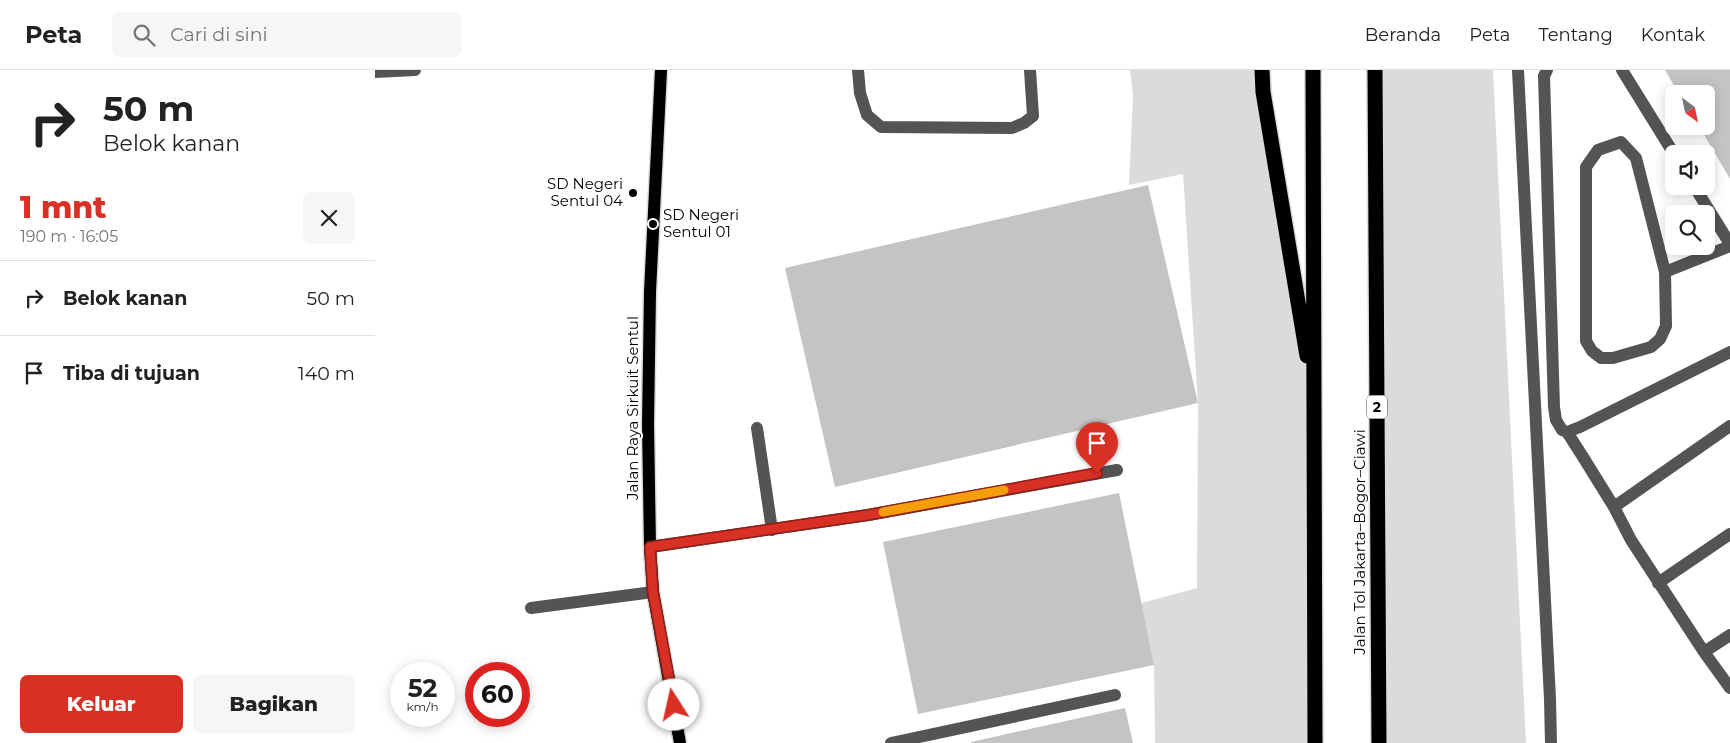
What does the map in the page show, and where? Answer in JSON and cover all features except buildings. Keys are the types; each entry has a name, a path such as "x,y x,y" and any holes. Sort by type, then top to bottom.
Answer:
{"highway":[{"path":"1262,70 1265,102 1314,402"},
{"path":"1313,70 1315,743"},
{"name":"Jalan Tol Jakarta–Bogor–Ciawi","path":"1375,70 1379,743"}],"main road":[{"name":"Jalan Raya Sirkuit Sentul","path":"661,70 649,302 650,547 653,592 680,743"}],"street":[{"path":"375,72 415,70"},
{"path":"858,70 860,93 867,115 881,128 1012,128 1024,123 1033,116 1030,70"},
{"path":"1518,70 1551,743"},
{"path":"1547,70 1544,76 1554,407 1556,420 1562,430 1567,432 1614,507 1631,540 1658,583 1730,688"},
{"path":"1622,70 1668,145"},
{"path":"1621,142 1636,158 1665,272 1666,326 1660,338 1651,347 1613,358 1601,358 1592,350 1586,340 1586,167 1598,150 1621,142"},
{"path":"1665,272 1730,245 1699,195"},
{"path":"1567,432 1581,427 1730,352"},
{"path":"1614,507 1730,426"},
{"path":"757,428 772,530"},
{"path":"650,547 868,515 1117,470"},
{"path":"1658,583 1730,534"},
{"path":"531,608 653,592"},
{"path":"1704,652 1730,635"},
{"path":"891,743 1115,695"}],"shaded area":[{"path":"1130,70 1262,70 1314,402 1316,743 1155,743 1154,665 1141,603 1197,588 1198,403 1183,174 1129,185 1133,95"},
{"path":"1375,70 1493,70 1526,743 1379,743"}],"slow traffic":[{"path":"883,512 1004,490"}],"place":[{"name":"SD Negeri Sentul 04","path":"633,193"},
{"name":"SD Negeri Sentul 01","path":"653,224"}],"route":[{"path":"674,705 653,592 650,547 736,536 868,515 1097,473"}]}
